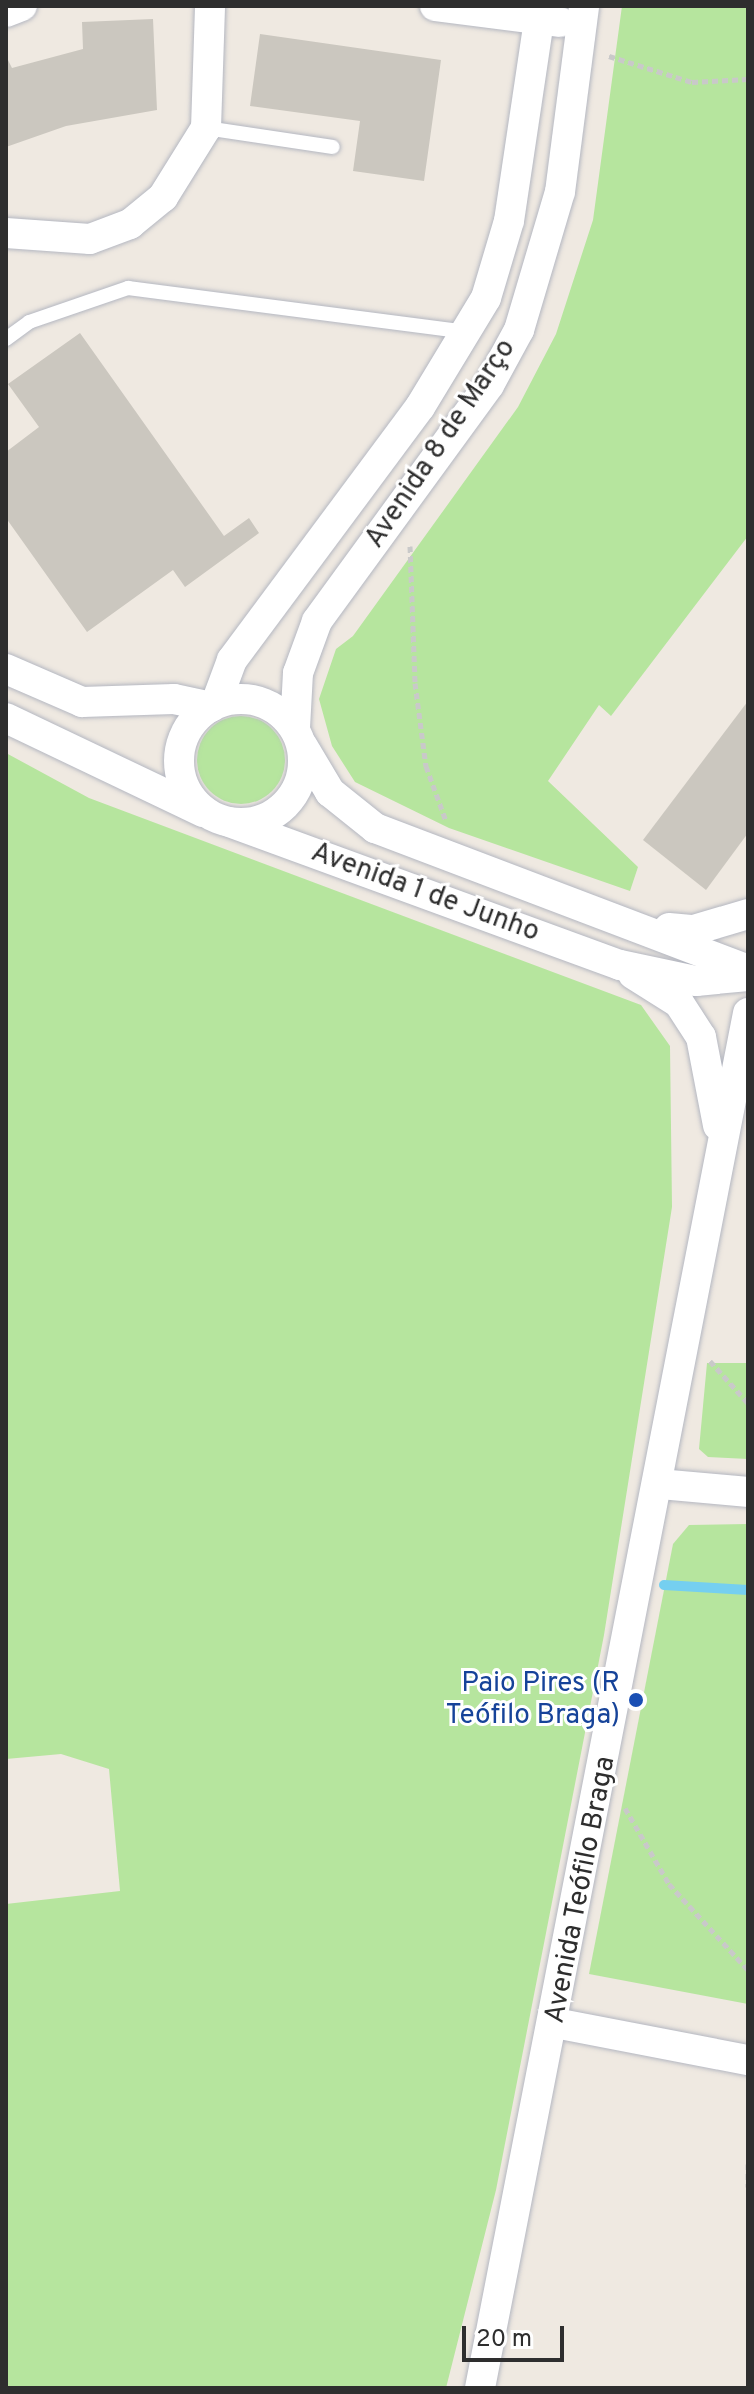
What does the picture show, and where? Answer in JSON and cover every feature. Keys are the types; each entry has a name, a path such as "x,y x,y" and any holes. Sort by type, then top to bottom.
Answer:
{"street":[{"path":"6,12 22,6"},
{"path":"6,233 90,239 130,224 181,177 206,128 210,6"},
{"path":"435,6 583,16"},
{"name":"Avenida 8 de Março","path":"213,705 232,660 468,332 509,221 540,13"},
{"name":"Avenida 8 de Março","path":"298,736 304,649 489,385 519,330 560,192 583,16"},
{"path":"6,669 82,702 174,699 213,705 268,704 298,736 293,797 264,819 221,819 188,793 179,760 189,726 213,705"},
{"name":"Avenida 1 de Junho","path":"6,718 221,819 620,965 696,981 748,976"},
{"name":"Avenida 1 de Junho","path":"298,736 330,792 354,816 748,970"},
{"name":"Avenida 1 de Junho","path":"636,925 694,930 748,914"},
{"name":"Avenida 1 de Junho","path":"620,965 679,1003 701,1037 722,1143"},
{"name":"Avenida Teófilo Braga","path":"480,2388 600,1793 748,1013"},
{"path":"659,1484 748,1492"},
{"path":"555,2023 748,2060"}],"lane":[{"path":"206,128 333,147"},
{"path":"6,339 29,322 128,288 468,332"}],"path":[{"path":"608,55 692,82 748,79"},
{"path":"387,527 415,550 409,627 426,766 449,828 442,852"},
{"path":"683,1356 716,1363 728,1388 748,1403"},
{"path":"600,1793 620,1797 669,1884 748,1970"},
{"path":"748,2164 748,2187"}],"green space":[{"path":"622,6 748,6 748,536 611,716 599,705 548,781 638,867 630,891 449,828 355,782 332,746 319,699 336,649 353,636 518,407 556,334 593,220"},
{"path":"241,716 258,720 272,729 281,743 285,760 281,777 272,791 258,800 241,804 224,800 210,791 201,777 197,760 201,743 210,729 224,720"},
{"path":"6,753 89,798 641,1005 670,1046 672,1207 604,1635 496,2190 446,2388 6,2388 6,1904 120,1891 109,1769 61,1754 6,1759"},
{"path":"707,1363 748,1363 748,1459 708,1457 699,1449"},
{"path":"748,1524 748,2004 589,1974 673,1544 689,1525"}],"building":[{"path":"153,19 157,110 66,126 6,147 6,56 12,68 83,49 82,22"},
{"path":"260,34 441,60 424,181 353,171 360,121 250,106"},
{"path":"80,333 224,536 249,518 259,533 185,587 173,570 87,632 6,518 6,452 39,427 8,384"},
{"path":"748,701 748,833 706,890 643,840"}],"waterway":[{"path":"664,1585 748,1590"}],"place":[{"name":"Paio Pires (R Teófilo Braga)","path":"636,1700"}]}
